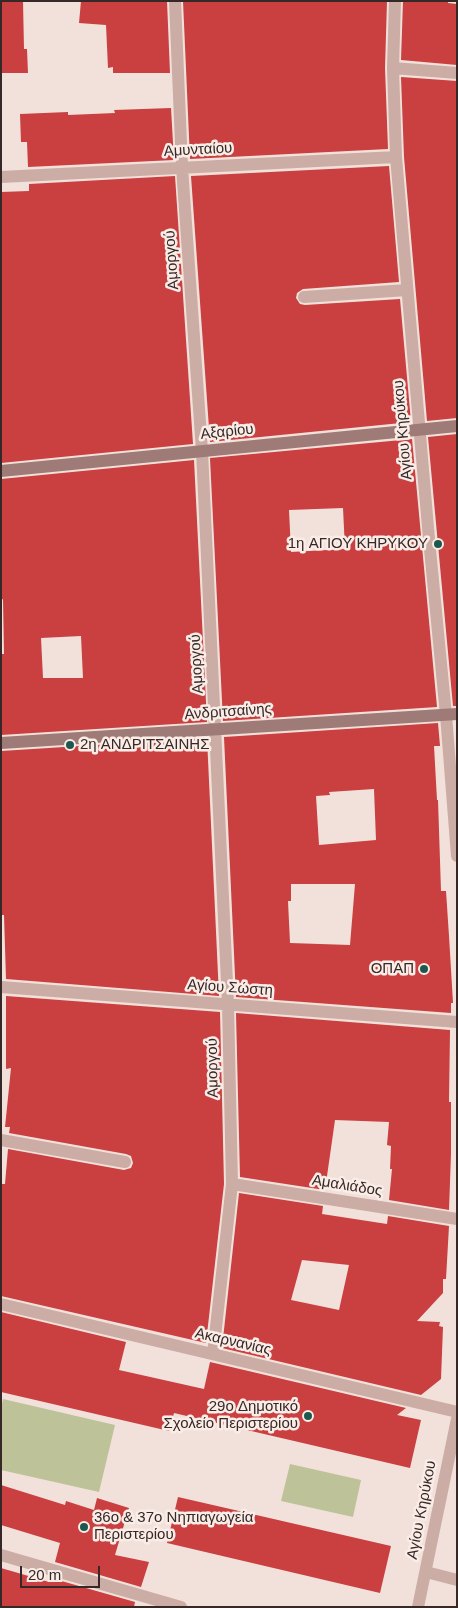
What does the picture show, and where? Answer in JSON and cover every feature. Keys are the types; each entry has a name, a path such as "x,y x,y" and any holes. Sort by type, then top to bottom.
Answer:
{"street":[{"name":"Αμοργού","path":"175,1 182,167 202,451 228,1004 232,1184 213,1354"},
{"name":"Αγίου Κηρύκου","path":"395,1 396,157 419,430 451,714 457,856"},
{"path":"394,68 457,73"},
{"name":"Αμυνταίου","path":"1,177 396,157"},
{"path":"304,296 407,290"},
{"name":"Αξαρίου","path":"1,471 457,426"},
{"name":"Ανδριτσαίνης","path":"1,743 451,714"},
{"name":"Αγίου Σώστη","path":"1,987 457,1022"},
{"path":"1,1140 125,1162"},
{"name":"Αμαλιάδος","path":"232,1184 457,1219"},
{"name":"Ακαρνανίας","path":"1,1304 457,1412"},
{"name":"Αγίου Κηρύκου","path":"418,1607 457,1419"},
{"path":"1,1555 181,1607"},
{"path":"426,1572 457,1580"}],"green space":[{"path":"3,1399 115,1425 99,1492 1,1470 1,1408"},
{"path":"290,1464 361,1480 353,1517 281,1501"}],"building":[{"path":"1,1 23,1 24,49 27,49 28,73 1,73"},
{"path":"81,1 167,1 170,73 113,73 113,67 108,68 106,25 79,23"},
{"path":"183,1 387,1 385,68 388,149 190,159"},
{"path":"403,1 448,1 448,3 457,4 457,65 401,60"},
{"path":"401,77 457,81 457,418 427,421 404,157"},
{"path":"171,108 174,160 28,167 27,142 21,142 20,114 68,112 68,115 115,113 114,110"},
{"path":"389,166 399,282 303,289 297,293 296,298 300,304 305,305 400,299 411,422 210,442 191,176"},
{"path":"175,176 193,444 1,463 1,192 29,191 29,184"},
{"path":"457,434 457,706 453,706 428,437"},
{"path":"412,439 437,707 223,721 210,458","holes":["343,508 345,549 291,552 289,510"]},
{"path":"194,460 207,722 1,735 1,654 4,654 3,599 1,600 1,479","holes":["81,636 83,678 43,678 41,638"]},
{"path":"438,723 440,746 434,746 441,891 446,891 449,936 453,1003 451,1003 451,1013 236,997 224,737","holes":["374,789 376,840 319,845 316,796 330,795 329,792","291,884 355,884 350,945 290,943 288,901 291,901"]},
{"path":"207,738 219,996 6,979 4,915 1,915 1,751"},
{"path":"6,996 220,1012 224,1184 206,1343 1,1296 1,1184 5,1184 8,1149 124,1170 131,1168 133,1163 131,1156 126,1154 9,1133 10,1127 5,1127 11,1068 6,1069"},
{"path":"236,1013 450,1030 449,1102 451,1102 451,1154 449,1210 389,1200 392,1169 390,1169 391,1146 387,1145 389,1122 335,1120 325,1190 240,1177"},
{"path":"239,1193 323,1206 322,1214 387,1224 388,1216 449,1226 446,1279 443,1279 443,1293 417,1321 440,1322 439,1326 443,1327 441,1379 421,1395 222,1348","holes":["302,1260 349,1265 339,1310 291,1300"]},
{"path":"1,1312 126,1342 119,1370 204,1389 210,1362 406,1408 397,1415 421,1420 410,1468 174,1413 169,1431 1,1392"},
{"path":"1,1485 65,1505 66,1501 94,1510 97,1498 129,1508 115,1555 149,1562 141,1587 55,1562 60,1543 1,1525"},
{"path":"178,1497 391,1546 380,1593 167,1543"},
{"path":"1,1568 49,1582 51,1578 135,1602 134,1607 1,1607"}],"place":[{"name":"1η ΑΓΙΟΥ ΚΗΡΥΚΟΥ","path":"438,544"},
{"name":"2η ΑΝΔΡΙΤΣΑΙΝΗΣ","path":"70,745"},
{"name":"ΟΠΑΠ","path":"424,969"},
{"name":"29o Δημοτικό Σχολείο Περιστερίου","path":"308,1416"},
{"name":"36ο & 37ο Νηπιαγωγεία Περιστερίου","path":"84,1527"}]}
